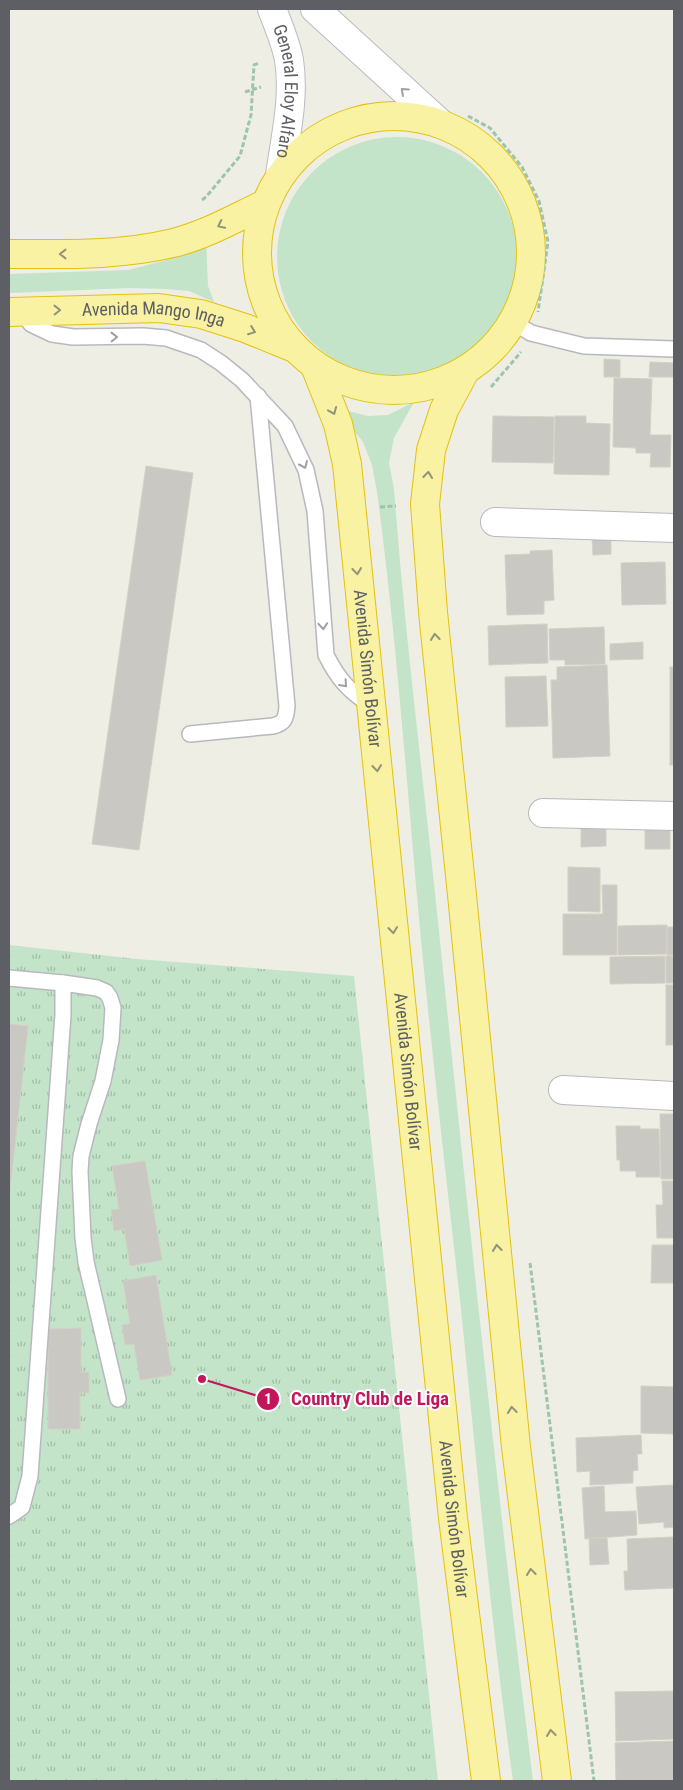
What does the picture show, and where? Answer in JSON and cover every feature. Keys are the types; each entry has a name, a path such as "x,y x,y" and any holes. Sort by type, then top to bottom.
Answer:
{"highway":[{"path":"405,116 440,123 471,139 497,162 516,190 528,222 532,256 526,290 513,322 492,349 465,371 436,384 405,390 373,389 343,381 314,366 292,346 265,304 256,254 265,204 280,175 304,148 334,129 369,118 405,116"},
{"path":"9,254 95,254 145,249 175,243 210,231 265,204"},
{"name":"Avenida Mango Inga","path":"15,312 159,308 202,314 292,346"},
{"name":"Avenida Simón Bolívar","path":"314,366 338,424 347,464 453,1518 486,1781"},
{"path":"465,371 444,410 431,450 425,504 433,612 516,1447 557,1781"}],"street":[{"name":"General Eloy Alfaro","path":"272,9 286,49 290,75 290,108 280,175"},
{"path":"315,9 440,123"},
{"path":"495,522 674,528"},
{"path":"543,813 674,816"},
{"path":"563,1090 674,1096"}],"lane":[{"path":"15,312 31,324 52,334 72,337 143,336 166,338 201,350 221,363 258,396 285,426 306,470 315,511 326,655 336,675 353,694 370,705"},
{"path":"513,322 531,334 584,346 674,349"},
{"path":"190,734 273,726 281,723 286,718 288,706 258,396"},
{"path":"9,978 98,988 106,992 113,1008 110,1048 103,1081 81,1156 80,1171 86,1262 118,1399"},
{"path":"9,1516 22,1507 30,1476 63,1015 63,983"}],"path":[{"path":"351,508 425,504"}],"green space":[{"path":"397,137 420,139 443,146 464,157 482,172 497,190 508,211 515,234 517,257 515,280 508,303 497,324 482,342 464,357 443,368 420,375 397,377 374,375 351,368 330,357 312,342 297,324 286,303 279,280 277,257 279,234 286,211 297,190 312,172 330,157 351,146 374,139"},
{"path":"206,239 208,286 214,302 189,291 166,289 131,288 9,293 9,274 128,270 163,261 185,252"},
{"path":"414,402 394,438 389,463 394,489 409,655 484,1356 533,1781 513,1781 498,1663 430,1032 396,660 377,492 372,465 363,442 336,408 368,416 388,415"},
{"path":"9,945 137,959 354,976 438,1781 9,1781"}],"building":[{"path":"604,359 620,360 620,377 604,377"},
{"path":"650,362 674,363 674,377 649,377"},
{"path":"614,378 652,379 650,435 671,435 670,467 650,467 651,453 636,453 636,448 613,447"},
{"path":"493,416 554,417 553,463 492,462"},
{"path":"555,416 586,416 586,423 610,424 609,475 554,474"},
{"path":"146,466 193,473 139,850 92,844"},
{"path":"611,537 611,554 593,555 592,538"},
{"path":"552,550 554,600 544,601 544,614 507,615 505,555 530,554 530,551"},
{"path":"665,562 666,604 622,605 621,563"},
{"path":"547,624 548,663 489,665 488,626"},
{"path":"604,627 605,664 565,665 565,660 550,660 549,629"},
{"path":"643,642 643,659 610,660 610,644"},
{"path":"607,665 610,756 553,758 551,680 557,680 557,667"},
{"path":"670,667 674,667 674,765 670,765"},
{"path":"546,676 548,726 506,727 505,677"},
{"path":"670,827 670,849 645,849 645,828"},
{"path":"581,828 606,828 606,846 581,847"},
{"path":"568,867 600,868 600,912 568,911"},
{"path":"602,885 617,885 617,955 563,955 563,914 603,914"},
{"path":"667,925 667,954 618,955 618,926"},
{"path":"667,927 674,927 674,955 667,955"},
{"path":"665,956 665,983 610,984 610,957"},
{"path":"666,956 674,956 674,983 666,983"},
{"path":"666,985 674,985 674,1045 666,1045"},
{"path":"9,1024 28,1026 9,1199"},
{"path":"660,1114 674,1114 674,1179 661,1179"},
{"path":"616,1126 640,1126 640,1129 659,1129 660,1177 636,1177 636,1171 620,1171 620,1160 617,1160"},
{"path":"145,1161 162,1260 130,1266 124,1229 114,1231 111,1210 119,1209 112,1166"},
{"path":"662,1181 674,1181 674,1238 657,1238 656,1205 663,1205"},
{"path":"652,1245 674,1245 674,1283 651,1283"},
{"path":"156,1275 172,1375 140,1380 134,1344 125,1345 122,1325 130,1324 123,1281"},
{"path":"81,1328 81,1372 89,1372 89,1393 80,1393 80,1429 48,1429 48,1329"},
{"path":"641,1386 674,1387 674,1434 641,1433"},
{"path":"641,1435 642,1454 637,1454 638,1470 633,1471 633,1483 590,1485 590,1471 577,1472 576,1438"},
{"path":"674,1485 674,1527 664,1528 664,1522 639,1524 636,1487"},
{"path":"604,1486 605,1512 636,1511 637,1535 585,1539 582,1488"},
{"path":"674,1537 674,1588 625,1590 624,1571 628,1571 627,1539"},
{"path":"589,1538 607,1538 609,1564 590,1565"},
{"path":"674,1691 674,1739 616,1741 615,1692"},
{"path":"674,1741 674,1781 616,1781 615,1743"}],"place":[{"name":"Country Club de Liga","path":"202,1379"}]}
